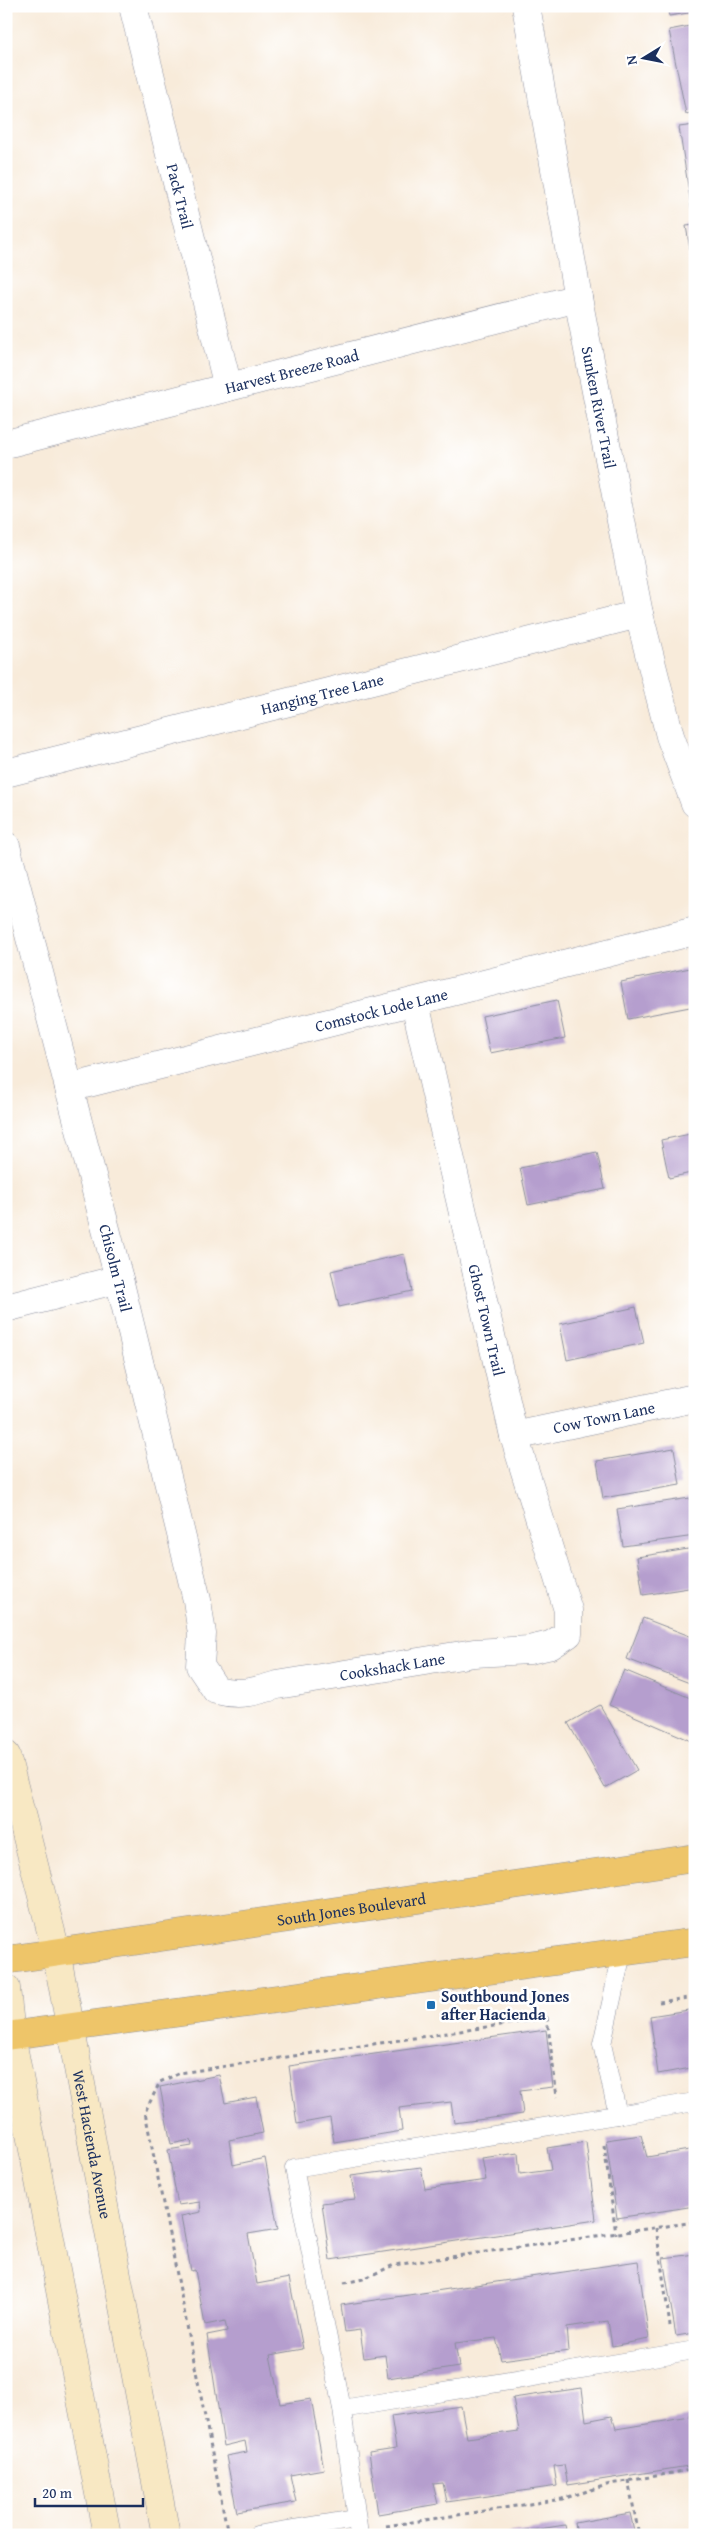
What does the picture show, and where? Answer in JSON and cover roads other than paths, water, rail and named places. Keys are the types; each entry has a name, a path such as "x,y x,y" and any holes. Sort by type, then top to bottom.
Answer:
{"main road":[{"name":"West Hacienda Avenue","path":"6,1755 56,1951 166,2535"},
{"name":"South Jones Boulevard","path":"6,1960 56,1951 695,1858"},
{"path":"9,2036 70,2026 695,1942"},
{"path":"6,1988 9,2036 107,2535"}],"street":[{"name":"Pack Trail","path":"132,6 228,387"},
{"name":"Sunken River Trail","path":"526,6 578,298 639,614 670,736 695,803"},
{"name":"Harvest Breeze Road","path":"6,444 578,298"},
{"name":"Hanging Tree Lane","path":"6,774 639,614"},
{"name":"Chisolm Trail","path":"6,846 119,1279 197,1600 202,1634 200,1666 216,1690"},
{"name":"Comstock Lode Lane","path":"69,1088 415,1003 695,931"},
{"name":"Ghost Town Trail","path":"415,1003 514,1436 568,1610 568,1634"},
{"path":"6,1308 119,1279"},
{"name":"Cow Town Lane","path":"514,1436 695,1398"},
{"name":"Cookshack Lane","path":"216,1690 232,1694 246,1694 277,1685 474,1653 529,1650 551,1645 568,1634"}],"lane":[{"path":"618,2114 602,2044 622,1953"},
{"path":"257,2535 357,2527 342,2409 294,2168 695,2102"},
{"path":"342,2409 695,2350"}],"place":[{"name":"Southbound Jones after Hacienda","path":"431,2005"}]}
